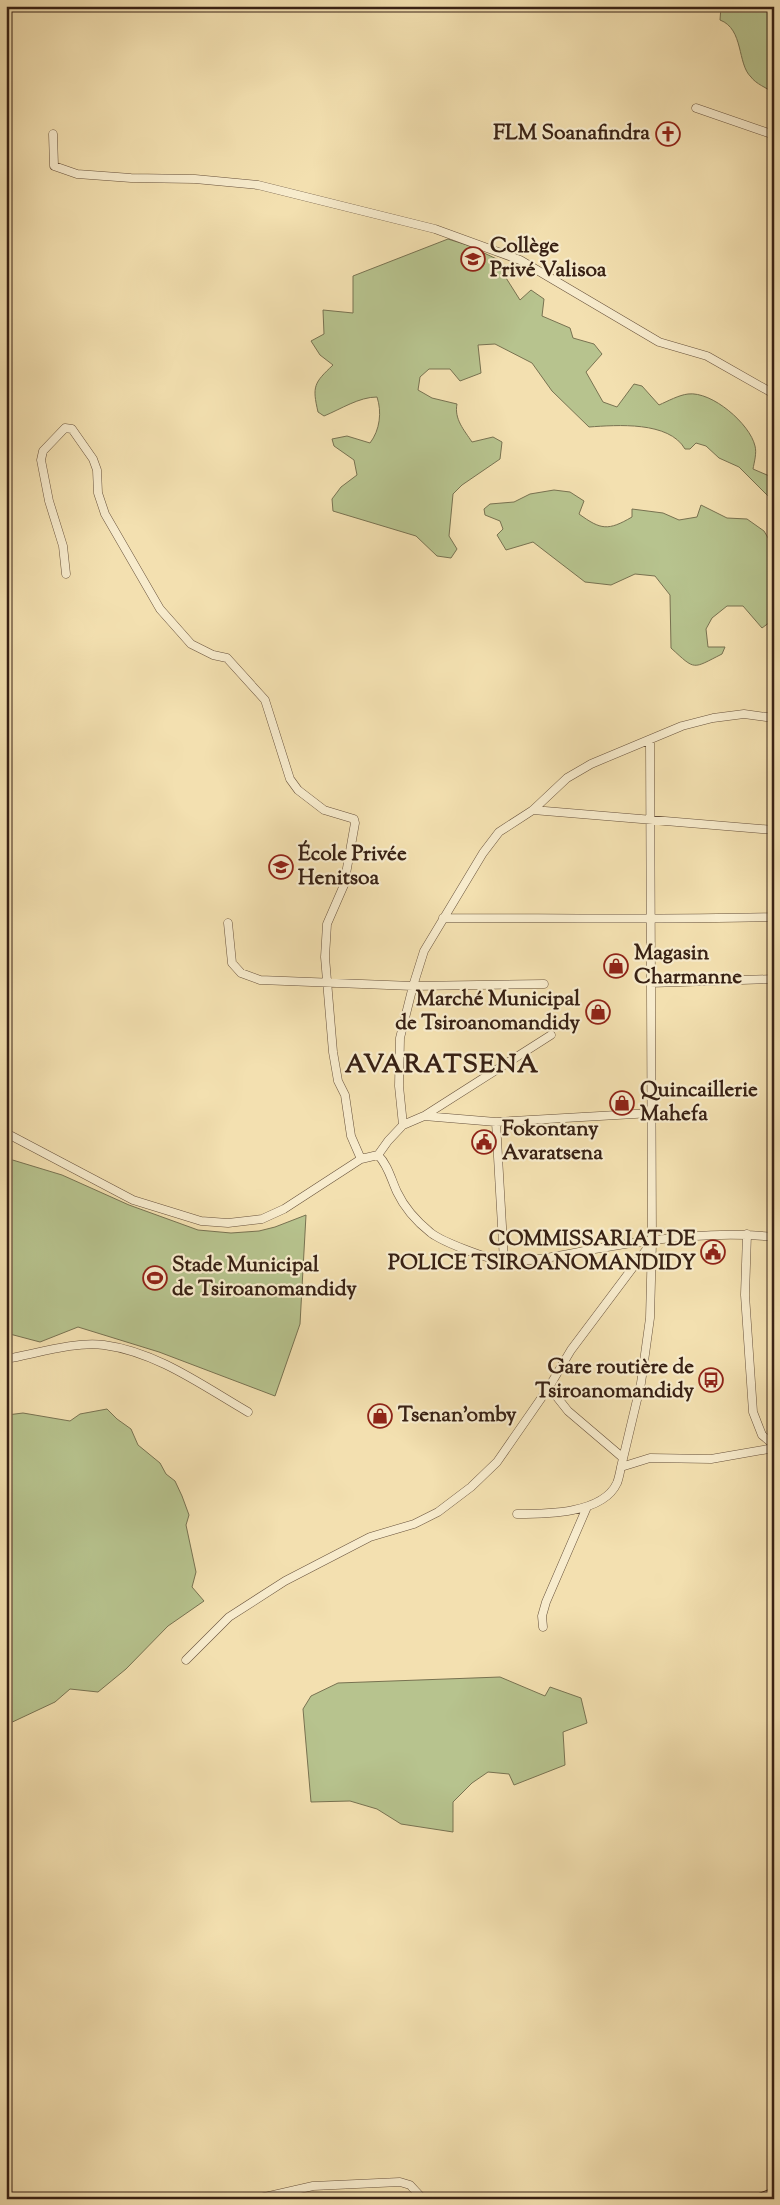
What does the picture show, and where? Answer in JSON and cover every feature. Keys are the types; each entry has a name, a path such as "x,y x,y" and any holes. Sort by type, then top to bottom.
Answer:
{"main road":[{"path":"761,2199 774,2194"}],"street":[{"path":"696,108 774,135"},
{"path":"53,134 54,166 77,174 131,178 195,178 258,185 435,229 520,260 659,342 707,356 774,394"},
{"path":"66,574 63,546 49,501 41,460 43,450 65,428 72,429 93,458 105,514 160,609 191,644 213,655 228,658 265,700 290,779 298,790 324,810 354,819 356,823 344,885 327,924 325,957 333,1052 338,1081 345,1095 351,1136 361,1159"},
{"path":"404,1125 399,1086 400,1038 424,951 483,853 500,832 534,810 567,778 591,764 682,726 713,718 744,714 774,718"},
{"path":"517,1514 550,1514 587,1506 606,1497 617,1484 641,1382 650,1318 652,1242 650,740"},
{"path":"534,810 774,830"},
{"path":"443,918 650,920 774,917"},
{"path":"228,923 232,963 241,973 260,980 413,986 544,984"},
{"path":"650,982 774,979"},
{"path":"6,1133 133,1200 201,1221 219,1222 262,1218 284,1209 361,1159 378,1155 388,1141 404,1125 424,1116 551,1035"},
{"path":"424,1116 496,1122 652,1113"},
{"path":"496,1122 504,1261"},
{"path":"378,1155 384,1161 397,1193 411,1216 432,1234 487,1258 504,1261 536,1259 701,1236 747,1234 774,1237"},
{"path":"747,1234 745,1295 753,1412 762,1435 774,1447"},
{"path":"186,1660 228,1617 285,1581 370,1537 414,1524 438,1512 471,1488 497,1462 549,1387 571,1350 652,1242"},
{"path":"6,1359 76,1346 103,1344 136,1352 181,1372 248,1412"},
{"path":"549,1387 568,1411 622,1457"},
{"path":"621,1467 650,1458 711,1459 774,1447"},
{"path":"543,1627 542,1616 546,1602 587,1506"},
{"path":"256,2199 313,2186 400,2182 410,2185 423,2199"}],"green space":[{"path":"721,6 774,6 774,93 756,82 747,71 733,31 728,24 720,20"},
{"path":"448,239 467,245 501,261 501,270 520,300 531,290 544,299 542,316 570,328 573,338 594,344 602,354 586,372 603,402 617,407 634,384 642,386 659,405 688,394 698,394 718,403 729,411 752,437 756,452 753,469 774,478 774,502 739,467 719,458 706,446 696,443 690,449 685,449 667,433 655,429 627,426 589,427 552,391 532,363 495,344 478,345 481,373 460,381 450,369 429,369 420,377 418,390 432,398 457,404 458,419 472,442 493,437 502,442 500,459 462,485 453,494 449,536 457,549 451,558 437,556 416,536 333,511 332,499 341,487 357,475 354,460 334,446 332,439 347,436 370,443 378,427 379,409 377,397 357,401 324,416 318,412 315,396 316,386 322,376 333,365 320,355 311,341 324,334 323,310 353,313 353,276"},
{"path":"554,490 570,492 584,501 579,514 599,526 605,527 617,525 632,517 632,509 663,513 679,520 697,517 701,505 727,518 747,519 764,531 774,548 774,619 762,628 743,606 727,606 712,618 706,629 708,647 725,647 722,654 699,665 690,664 671,648 670,595 655,576 635,574 611,585 585,582 533,542 506,550 497,535 503,529 500,521 485,515 484,509 490,504 514,502 530,494"},
{"name":"Stade Municipal de Tsiroanomandidy","path":"6,1158 62,1175 129,1205 198,1230 231,1233 259,1231 306,1215 300,1324 275,1396 159,1352 78,1327 40,1342 6,1333"},
{"path":"107,1409 131,1429 138,1445 160,1463 166,1474 175,1481 189,1515 186,1525 196,1572 192,1587 204,1601 168,1626 126,1669 98,1692 70,1689 55,1702 6,1725 6,1493 11,1489 6,1450 7,1415 23,1413 70,1421 80,1414"},
{"path":"500,1677 545,1696 550,1687 581,1698 587,1723 563,1732 565,1765 514,1785 509,1774 488,1772 472,1783 453,1802 453,1832 401,1824 377,1809 350,1801 311,1802 303,1709 311,1696 338,1683"}],"place":[{"name":"FLM Soanafindra","path":"668,134"},
{"name":"Collège Privé Valisoa","path":"473,259"},
{"name":"École Privée Henitsoa","path":"281,867"},
{"name":"Magasin Charmanne","path":"616,966"},
{"name":"Marché Municipal de Tsiroanomandidy","path":"598,1012"},
{"name":"Quincaillerie Mahefa","path":"622,1103"},
{"name":"Fokontany Avaratsena","path":"484,1142"},
{"name":"COMMISSARIAT DE POLICE TSIROANOMANDIDY","path":"713,1252"},
{"name":"Stade Municipal de Tsiroanomandidy","path":"155,1278"},
{"name":"Gare routière de Tsiroanomandidy","path":"711,1380"},
{"name":"Tsenan'omby","path":"380,1416"}],"district":[{"name":"AVARATSENA","path":"442,1065"}]}
